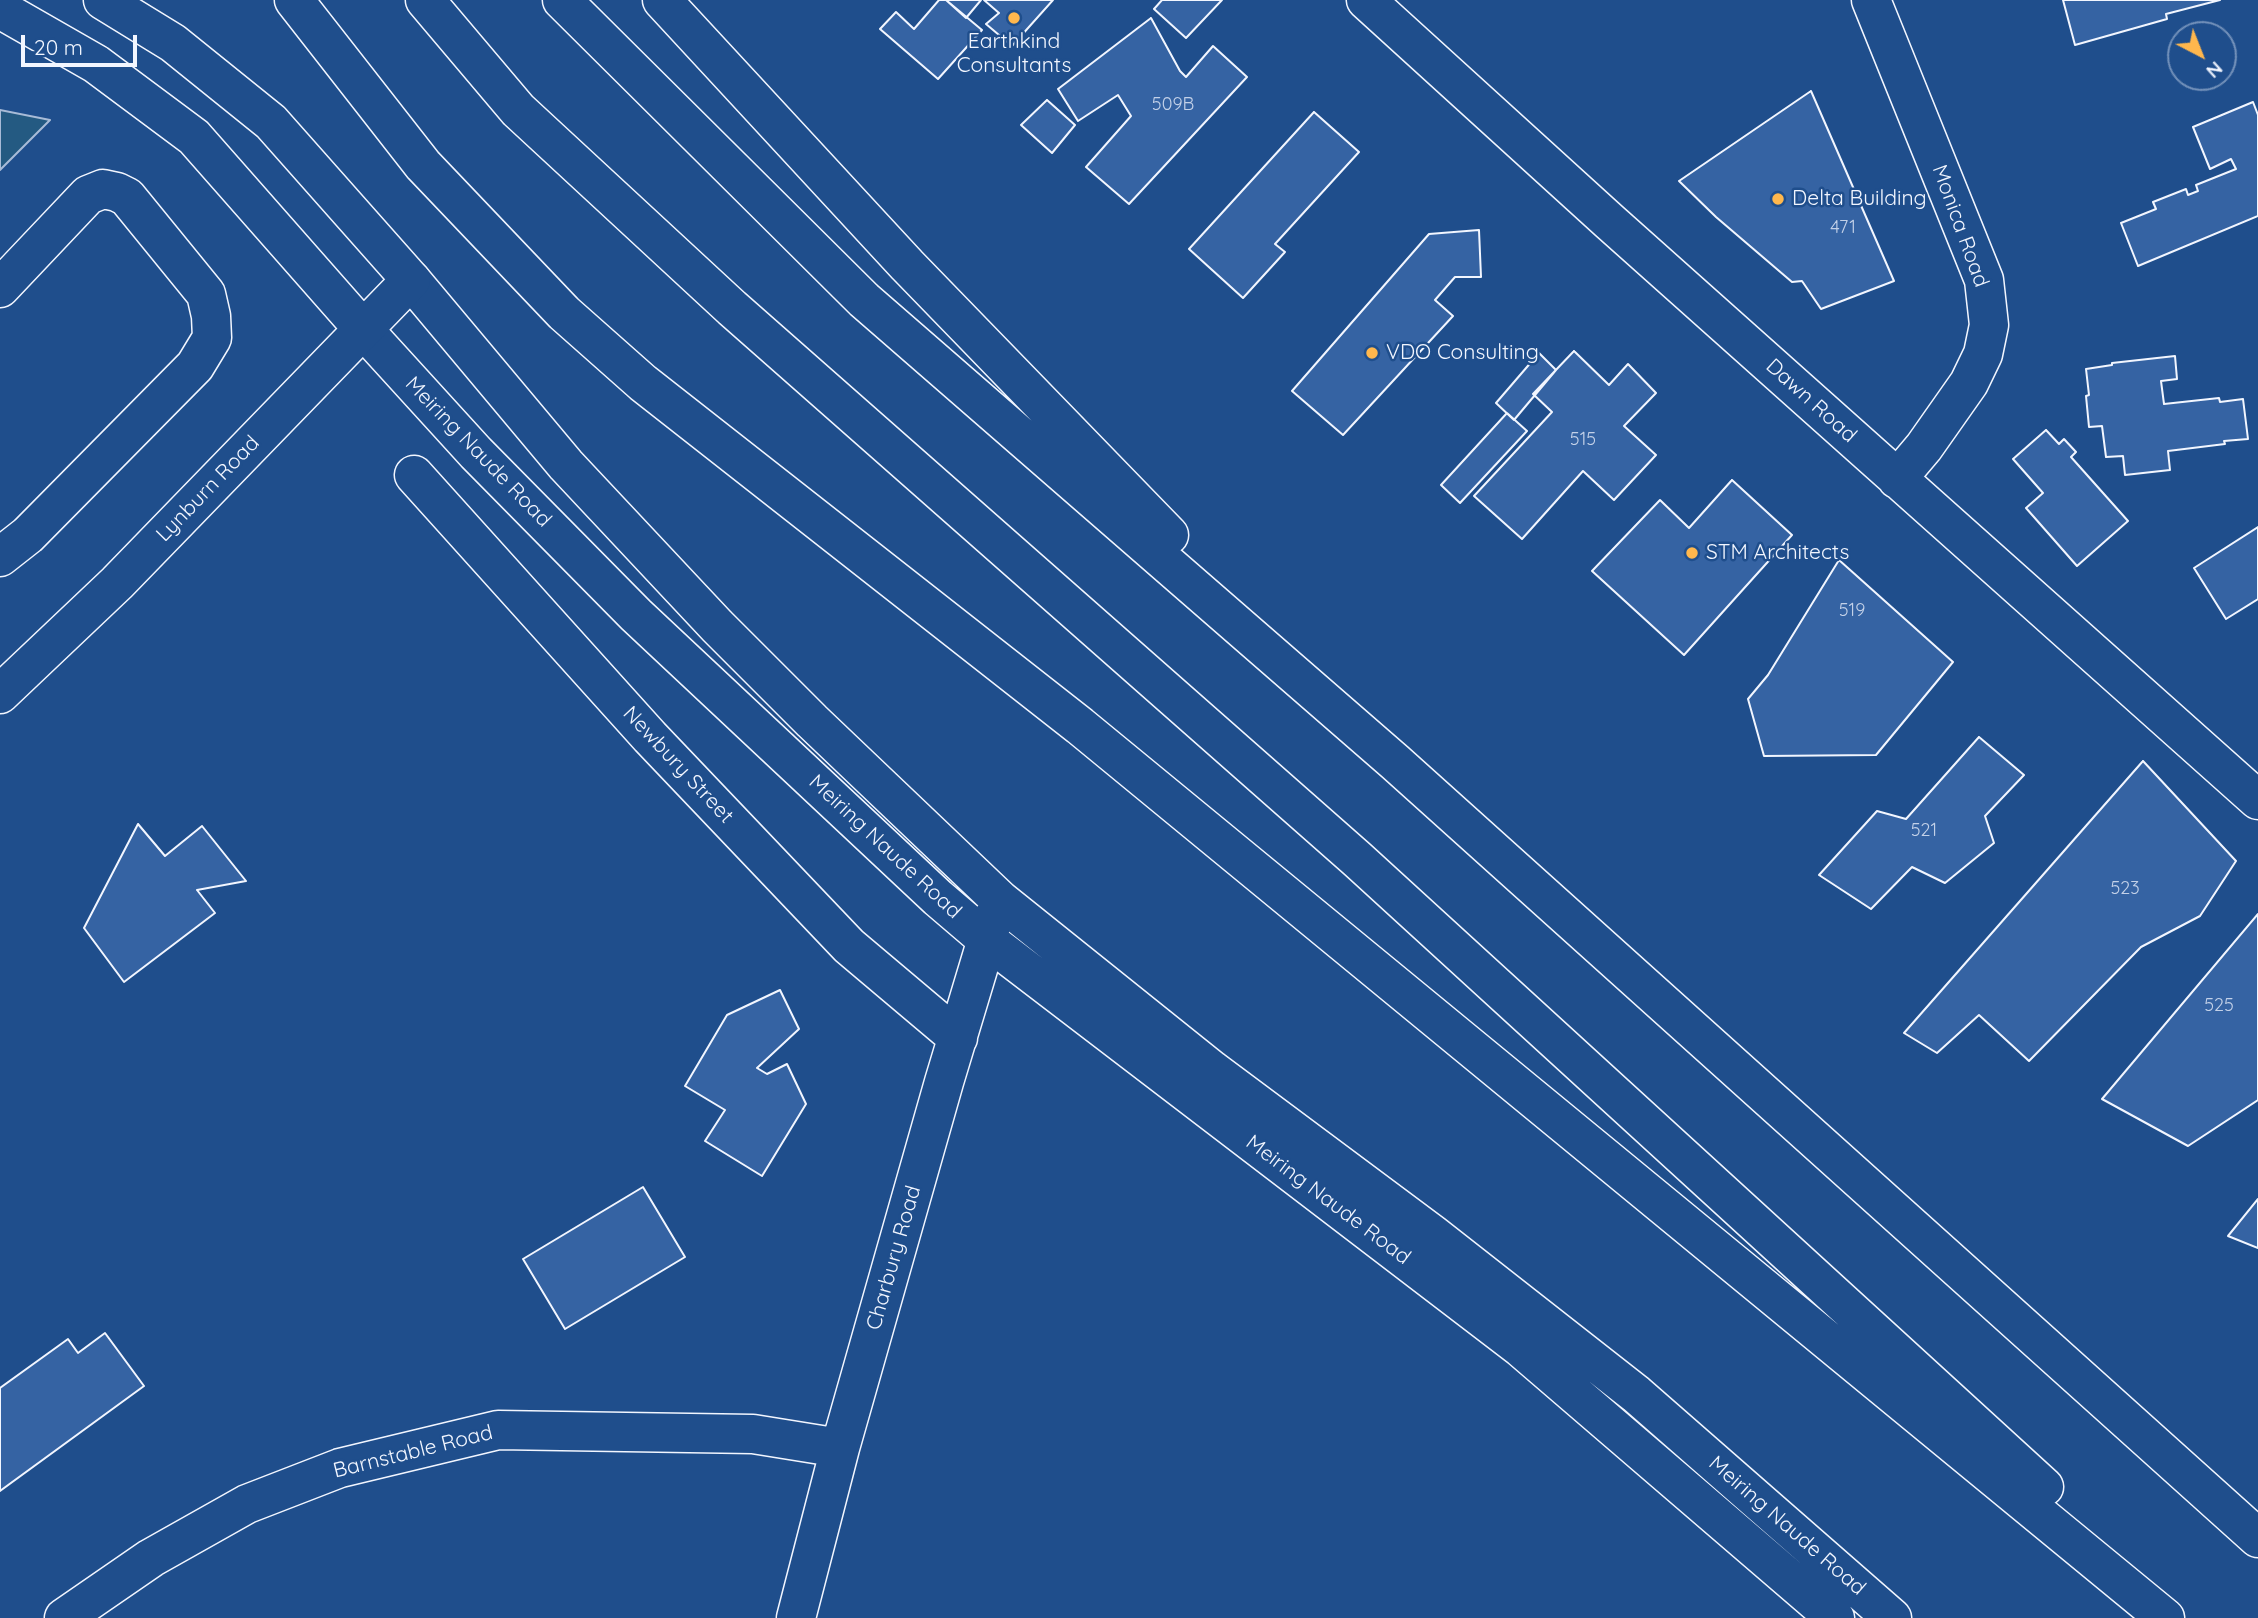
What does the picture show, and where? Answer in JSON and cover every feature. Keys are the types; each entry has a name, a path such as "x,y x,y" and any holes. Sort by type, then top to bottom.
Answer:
{"main road":[{"name":"Meiring Naude Road","path":"103,0 173,43 271,122 411,280 566,465 812,721 1000,900 1212,1070 1432,1234 1636,1394 1892,1618"},
{"path":"294,0 423,165 564,313 643,383 1091,734 2165,1618"},
{"path":"425,0 518,110 732,309 1357,859 2188,1618"},
{"path":"562,0 864,300 1395,762 2258,1538"},
{"path":"662,0 898,255 1062,426 1395,762"},
{"name":"Dawn Road","path":"1366,0 1609,221 2258,800"},
{"name":"Monica Road","path":"1871,0 1984,280 1989,326 1983,355 1969,383 1924,447 1897,479"},
{"name":"Meiring Naude Road","path":"0,9 96,64 194,137 476,453 636,615 939,898 986,939 1521,1348 1835,1618"},
{"path":"0,288 88,195 103,189 117,192 127,197 206,294 212,338 195,366 28,535 0,557"},
{"name":"Lynburn Road","path":"4,682 117,583 411,280"},
{"name":"Newbury Street","path":"414,475 650,737 840,936 958,1038"},
{"name":"Charbury Road","path":"796,1618 840,1448 940,1095 1000,900"},
{"name":"Barnstable Road","path":"64,1618 151,1558 247,1504 340,1468 499,1430 753,1434 840,1448"}],"shaded area":[{"path":"0,110 50,120 0,170"}],"building":[{"path":"939,0 946,0 982,30 938,79 880,29 896,12 914,29"},
{"path":"946,0 981,0 966,18"},
{"name":"Earthkind Consultants","path":"984,0 1053,0 1012,46 986,24 999,13"},
{"path":"1162,0 1222,0 1186,38 1154,9"},
{"path":"2063,0 2220,0 2166,14 2167,19 2075,45"},
{"path":"1151,18 1186,77 1213,46 1247,77 1129,204 1086,167 1131,116 1118,95 1078,121 1058,89"},
{"name":"Delta Building","path":"1811,91 1894,281 1821,309 1802,281 1792,282 1716,217 1679,181"},
{"path":"1047,100 1075,125 1052,153 1021,125"},
{"path":"2253,102 2258,115 2258,216 2138,266 2121,223 2156,209 2153,202 2186,189 2188,195 2198,191 2196,185 2236,169 2231,159 2210,169 2193,127"},
{"path":"1314,112 1359,152 1275,244 1285,252 1243,298 1189,249"},
{"name":"VDO Consulting","path":"1479,230 1481,277 1455,277 1435,300 1453,316 1343,435 1292,391 1429,234"},
{"path":"1574,351 1609,385 1628,364 1656,393 1624,426 1656,455 1614,500 1583,471 1522,539 1474,496 1552,412 1533,394"},
{"path":"1539,353 1556,370 1514,420 1496,403"},
{"path":"2175,356 2177,379 2161,381 2164,404 2219,398 2220,402 2243,399 2248,439 2168,451 2170,470 2125,475 2123,456 2106,457 2102,426 2089,427 2086,369 2112,363"},
{"path":"1507,413 1527,431 1460,503 1441,485"},
{"path":"2046,430 2059,444 2064,439 2076,452 2071,457 2128,521 2077,566 2026,508 2043,493 2013,459"},
{"name":"STM Architects","path":"1732,480 1792,535 1684,655 1592,571 1660,500 1689,528"},
{"path":"2258,527 2258,599 2226,619 2194,568"},
{"path":"1839,560 1953,662 1876,755 1764,756 1748,699 1768,675"},
{"path":"1979,737 2024,775 1985,816 1994,843 1945,883 1912,867 1871,909 1819,875 1877,811 1906,819"},
{"path":"2143,761 2236,861 2200,916 2141,947 2029,1061 1979,1015 1937,1053 1904,1033"},
{"path":"138,824 165,856 202,826 246,881 197,890 215,913 124,982 84,928"},
{"path":"2258,914 2258,1100 2188,1146 2102,1099"},
{"path":"780,990 799,1029 757,1068 767,1074 787,1064 806,1104 762,1176 705,1141 725,1110 685,1086 727,1015"},
{"path":"643,1187 685,1257 565,1329 523,1259"},
{"path":"2258,1199 2258,1248 2228,1236"},
{"path":"105,1333 144,1386 0,1491 0,1388 68,1339 78,1353"}],"place":[{"name":"Earthkind Consultants","path":"1014,18"},
{"name":"Delta Building","path":"1778,199"},
{"name":"VDO Consulting","path":"1372,353"},
{"name":"STM Architects","path":"1692,553"}]}
